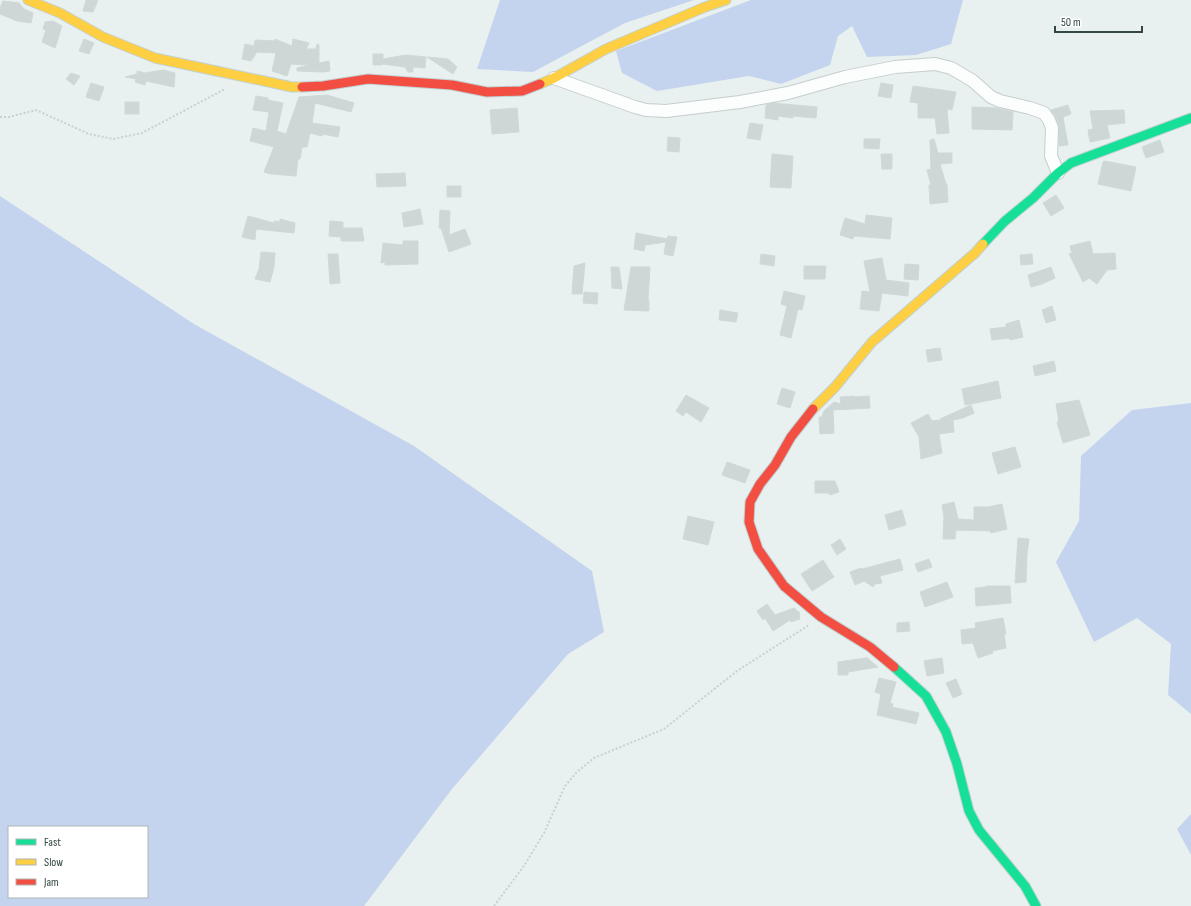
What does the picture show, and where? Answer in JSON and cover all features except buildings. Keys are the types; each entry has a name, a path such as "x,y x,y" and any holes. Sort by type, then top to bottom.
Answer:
{"street":[{"path":"28,0 60,13 103,37 156,58 292,87 323,86 368,79 452,84 487,92 522,91 554,78 606,49 726,0"},
{"path":"554,78 635,107 646,110 666,111 740,102 788,93 845,77 895,67 935,64 951,68 973,80 991,97 1000,101 1044,113 1052,128 1051,156 1052,162 1058,173"},
{"path":"1036,906 1025,886 979,830 969,811 957,764 946,732 926,696 870,648 821,617 784,586 758,549 749,522 750,502 760,484 775,465 791,437 809,412 835,387 872,342 975,253 1005,221 1033,198 1058,173 1071,162 1191,118"}],"path":[{"path":"0,117 10,117 36,110 89,134 113,139 142,133 227,88"},
{"path":"494,906 524,866 544,833 565,786 577,772 594,758 648,737 664,729 737,671 821,617"}],"shaded area":[{"path":"500,0 694,0 625,23 533,72 477,69"},
{"path":"751,0 963,0 951,44 916,55 867,57 852,26 838,36 830,65 781,84 749,76 657,91 622,73 616,51"},
{"path":"0,196 194,324 414,446 592,571 604,632 568,654 452,789 364,906 0,906"},
{"path":"1191,403 1191,714 1168,695 1171,644 1137,618 1094,642 1056,562 1079,521 1081,456 1132,410"},
{"path":"1191,814 1191,855 1177,829"}],"traffic: fast":[{"path":"983,244 1005,221 1033,198 1058,173 1071,163 1191,118"},
{"path":"894,667 926,696 946,732 957,764 969,811 979,830 1025,886 1036,906"}],"traffic: slow":[{"path":"28,0 60,13 103,37 155,58 292,87 302,87"},
{"path":"540,84 554,78 606,49 705,7 726,0"},
{"path":"813,409 835,387 872,342 975,253 983,244"}],"traffic: jam":[{"path":"302,87 323,86 368,79 452,85 487,92 522,91 540,84"},
{"path":"813,409 791,437 775,465 760,484 750,502 749,522 758,549 784,586 821,617 870,647 894,667"}]}
